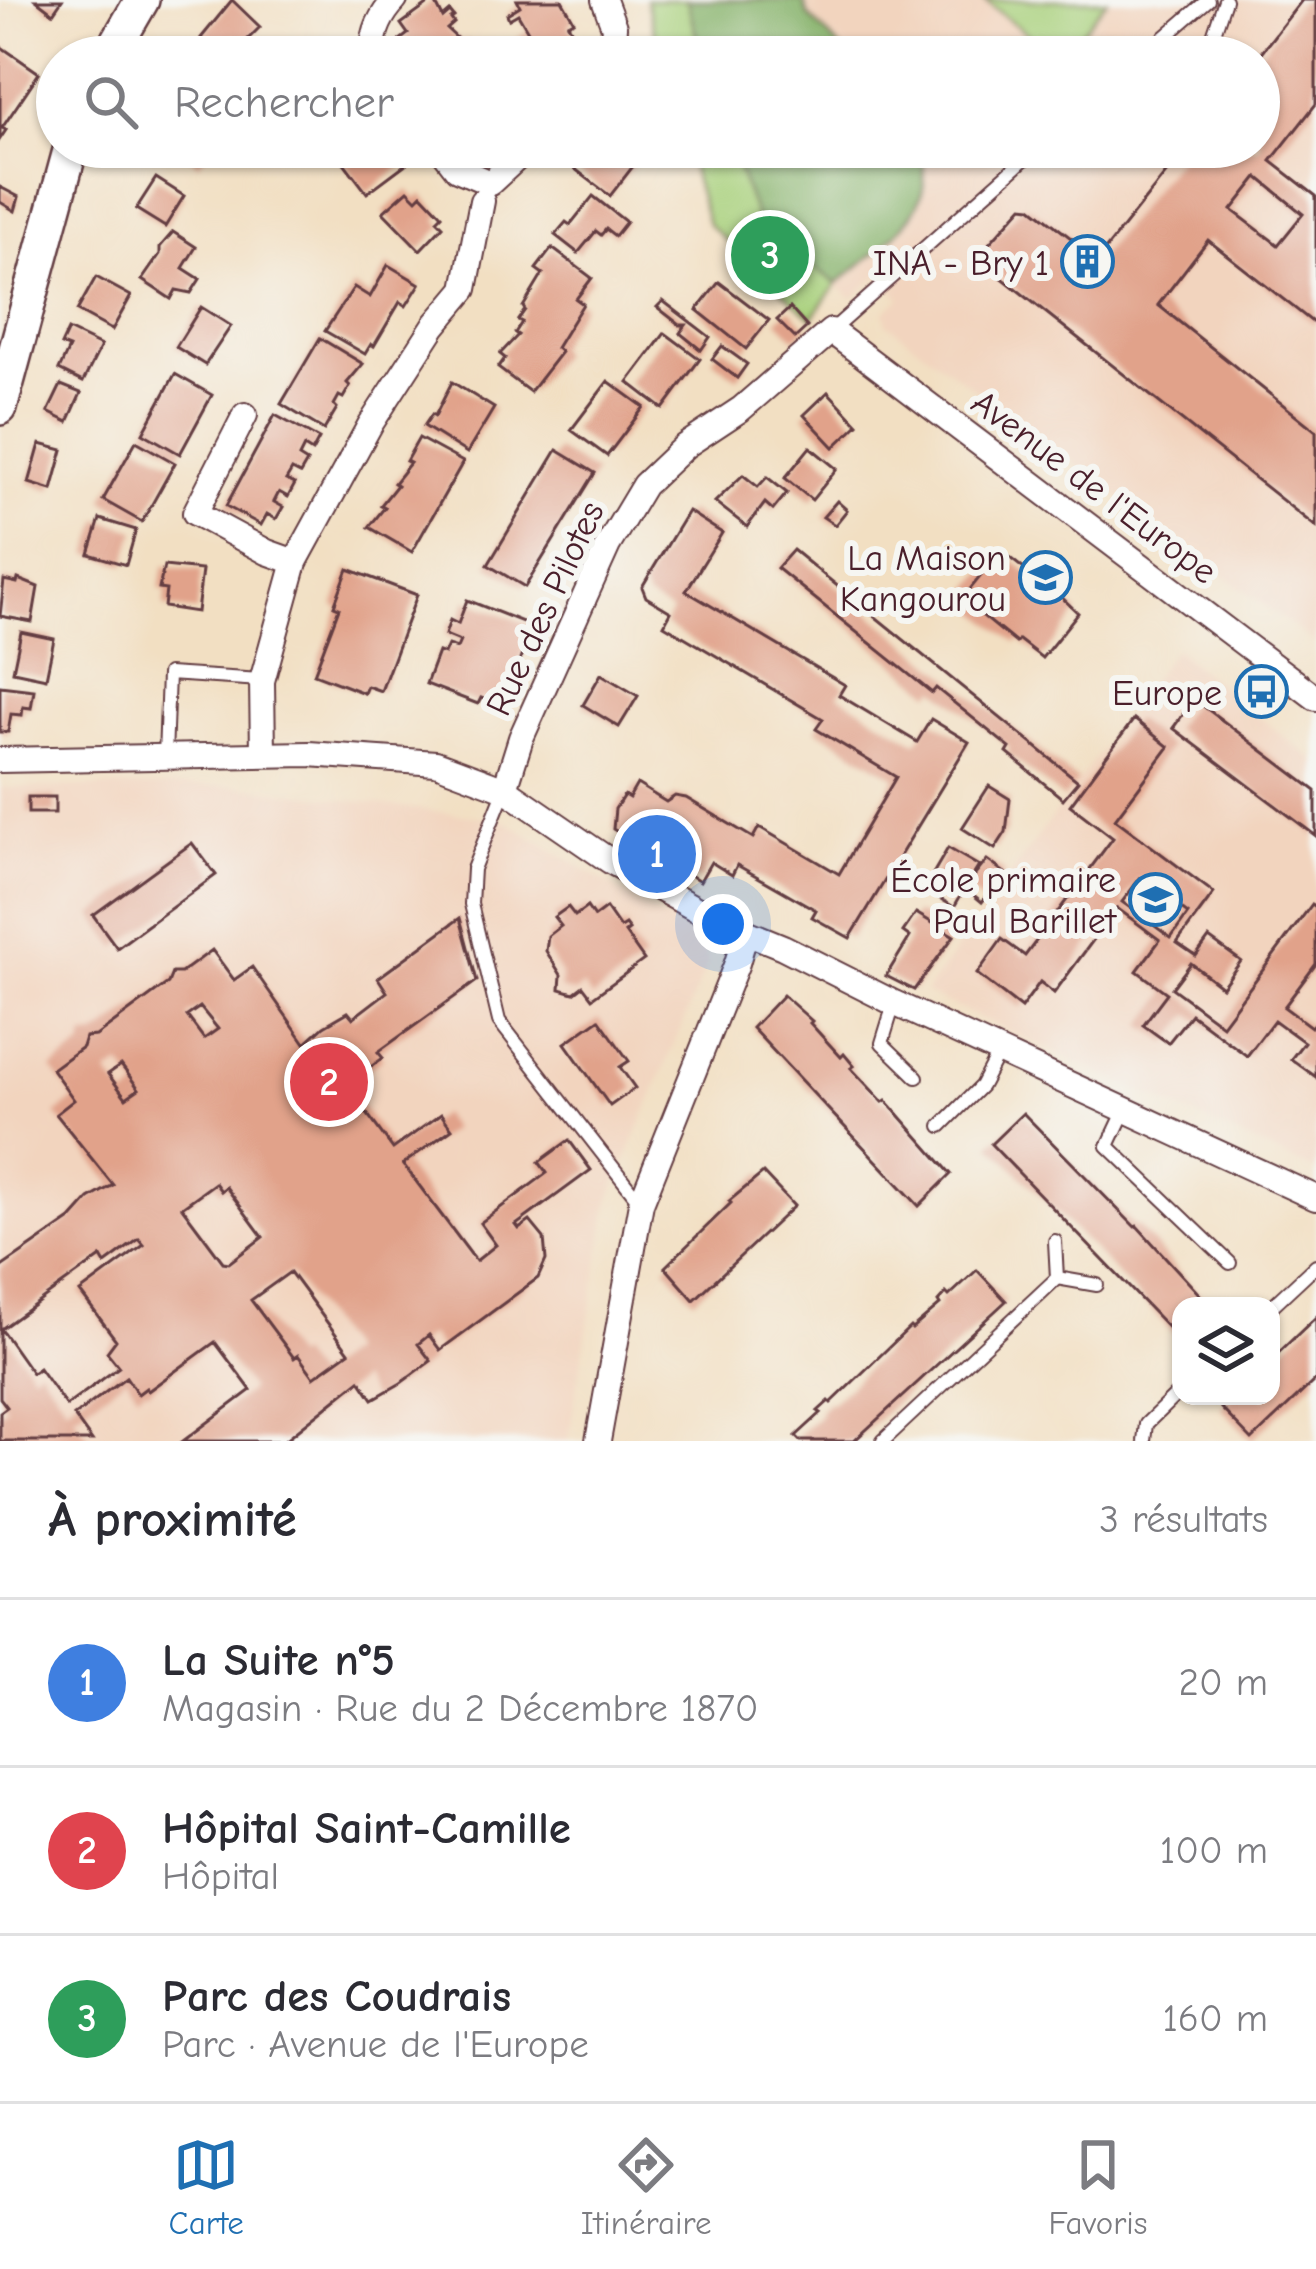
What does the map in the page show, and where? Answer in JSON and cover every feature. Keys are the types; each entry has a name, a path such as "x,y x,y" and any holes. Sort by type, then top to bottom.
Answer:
{"main road":[{"path":"121,36 142,0"},
{"path":"0,408 65,168"}],"street":[{"path":"375,36 395,0"},
{"path":"604,0 613,36"},
{"path":"456,168 490,183 506,168"},
{"path":"262,754 262,680 295,562 370,425 434,326 466,289 482,201"},
{"name":"Avenue de l'Europe","path":"831,331 1316,698"},
{"name":"Rue des Pilotes","path":"505,789 521,738 608,545 644,485 685,446 741,410 831,331"},
{"path":"245,416 195,513 295,562"},
{"path":"0,760 354,754 436,763 505,789 610,861 714,920 809,959 1316,1198"},
{"path":"598,1441 641,1203 746,932"}],"lane":[{"path":"1166,36 1208,0"},
{"path":"1213,36 1226,0"},
{"path":"831,331 1014,168"},
{"path":"165,757 168,674 262,680"},
{"path":"505,789 473,869 471,904 499,1021 641,1203"},
{"path":"894,1003 882,1043 917,1077"},
{"path":"941,1126 981,1086 999,1051"},
{"path":"1125,1110 1108,1146 1230,1263"},
{"path":"883,1441 1057,1278 1055,1241"},
{"path":"1280,1299 1316,1265"},
{"path":"1057,1278 1096,1285"},
{"path":"1144,1441 1146,1424 1172,1399"}],"shaded area":[{"path":"687,0 1316,0 1316,644 885,322 888,318 883,314 901,298 880,274 852,298 759,225 738,168 1280,168 1280,36 696,36"},
{"name":"École primaire Paul Barillet","path":"1174,649 1316,762 1316,1171 925,993"},
{"path":"237,786 503,820 700,940 708,962 609,1201 568,1441 0,1441 0,788"}],"green space":[{"path":"646,0 687,0 696,36 655,36"},
{"path":"687,0 803,0 808,15 828,36 696,36"},
{"path":"984,0 1107,0 1079,36 1029,36"},
{"path":"691,168 738,168 759,225 837,284 812,318 708,224"},
{"path":"738,168 923,168 923,190 904,225 837,284 759,225"}],"building":[{"path":"36,0 62,0 53,13"},
{"path":"232,0 260,27 251,36 203,36"},
{"path":"434,0 443,18 450,12 454,17 447,29 454,36 405,36 401,24"},
{"path":"517,0 562,0 574,21 568,24 576,36 520,36 528,31 518,14 509,19 507,14 520,6"},
{"name":"INA - Bry 1","path":"1302,0 1316,0 1316,104 1280,150 1280,36 1274,36"},
{"path":"0,46 36,71 36,77 2,128 6,130 0,139"},
{"path":"348,168 400,168 367,193"},
{"path":"576,168 632,168 610,196"},
{"name":"INA - Bry 1","path":"1170,168 1280,168 1316,196 1316,325 1208,240 1158,305 1316,431 1316,527 986,265 984,256 986,247 1023,206 1031,207 1098,259","holes":["1258,177 1303,214 1278,245 1232,210"]},
{"path":"156,178 184,196 165,227 136,209"},
{"path":"0,187 19,197 15,211 0,202"},
{"path":"408,190 417,199 422,194 442,215 437,220 443,226 420,250 383,212"},
{"path":"593,196 626,222 615,236 606,229 601,235 596,231 578,253 555,235 566,222 570,225"},
{"path":"173,232 196,247 183,268 200,279 191,293 176,290 171,299 142,280"},
{"path":"552,248 592,278 576,299 583,304 556,348 561,352 530,392 498,368 505,358 500,354 518,335 523,307 543,274 536,269"},
{"path":"388,265 420,284 406,306 400,302 365,354 325,331 354,287 370,297"},
{"path":"96,277 131,296 112,330 77,311"},
{"path":"719,282 769,320 746,349 697,310"},
{"path":"663,301 710,337 701,350 680,333 686,325 657,307"},
{"path":"201,307 231,326 205,365 176,347"},
{"path":"790,308 807,327 795,338 777,320"},
{"path":"68,330 101,346 83,382 59,370 69,348 61,345"},
{"path":"665,333 700,359 663,409 628,382"},
{"path":"320,338 363,364 347,383 350,386 343,398 339,396 324,430 281,404"},
{"path":"722,346 747,364 737,378 712,359"},
{"path":"175,374 212,395 180,454 143,433"},
{"path":"608,381 644,407 607,456 571,430"},
{"path":"452,382 494,408 467,453 424,426 435,416"},
{"path":"61,385 81,393 68,422 48,412"},
{"path":"828,392 858,424 834,447 804,415"},
{"path":"275,415 319,439 312,452 304,447 299,457 307,462 300,474 292,470 286,480 295,484 288,497 279,492 274,502 283,507 276,519 267,514 261,525 226,506"},
{"path":"419,438 463,462 412,552 369,527 410,463 406,461"},
{"path":"136,441 175,463 142,522 103,500"},
{"path":"40,444 63,450 52,490 29,483"},
{"path":"810,447 837,469 812,500 785,478"},
{"path":"557,450 595,473 525,587 488,565"},
{"path":"743,475 758,487 767,477 787,493 773,510 765,503 747,527 715,502"},
{"path":"837,501 847,510 835,525 823,517"},
{"path":"688,511 722,533 686,591 845,685 839,695 917,742 931,719 969,742 850,938 812,917 816,910 737,865 732,875 711,862 700,881 643,847 640,853 623,843 627,838 613,829 615,809 637,784 666,802 675,796 686,798 753,838 759,827 839,874 896,777 816,729 823,719 664,625 671,612 646,597 642,587"},
{"path":"100,519 136,530 126,565 89,554"},
{"path":"793,550 1078,781 1063,799 936,688 932,693 777,568"},
{"path":"1001,551 1033,576 1035,572 1078,613 1042,658 962,599"},
{"path":"164,566 202,570 197,612 164,607 166,590 159,589"},
{"path":"348,569 417,595 381,691 367,686 364,693 314,674"},
{"path":"18,579 38,587 32,622 0,616 4,580 17,583"},
{"path":"467,600 533,626 502,706 481,698 478,704 426,684 438,652 444,654 448,645 457,648 460,641 445,635 450,620 458,624"},
{"path":"21,632 54,639 46,678 13,671"},
{"path":"601,674 638,696 619,727 583,705"},
{"path":"0,686 34,690 31,708 23,707 22,715 11,714 8,732 0,732"},
{"path":"1152,686 1157,690 1142,710 1136,706"},
{"path":"1194,699 1316,791 1316,836 1173,728"},
{"path":"1134,719 1169,747 1115,819 1214,893 1177,943 1196,956 1209,938 1241,961 1222,987 1191,963 1172,988 1222,1025 1312,904 1316,907 1316,964 1284,1007 1311,1027 1316,1021 1316,1077 1291,1059 1304,1042 1274,1020 1247,1056 1191,1014 1168,1043 1143,1025 1167,993 1137,971 1160,940 1117,908 1054,993 1040,982 1021,1008 977,974 1002,939 1025,956 1113,838 1070,805","holes":["1140,878 1188,914 1171,938 1122,902"]},
{"path":"989,786 1010,799 1006,832 995,849 962,828"},
{"path":"28,797 55,797 55,813 28,813"},
{"path":"192,843 216,875 117,948 93,915"},
{"path":"948,848 979,866 967,885 987,860 1005,873 982,902 965,888 954,907 924,889"},
{"path":"568,907 575,916 587,907 594,917 606,908 620,928 625,925 629,930 625,933 644,960 592,998 583,986 574,993 560,989 561,975 546,951 548,936 561,926 554,917"},
{"path":"916,913 954,936 914,990 886,976 910,937 903,932"},
{"path":"460,918 477,981 378,1052 383,1058 346,1085 393,1149 441,1114 452,1129 403,1164 476,1261 496,1245 480,1223 547,1173 539,1162 569,1140 591,1170 516,1225 519,1229 530,1221 544,1238 546,1260 538,1278 440,1350 429,1335 418,1344 431,1361 401,1383 373,1399 360,1380 284,1441 183,1441 251,1390 215,1342 148,1391 138,1394 126,1377 74,1416 92,1441 0,1441 0,1412 7,1407 0,1398 0,1268 113,1185 56,1114 74,1100 52,1069 82,1047 85,1037 96,1036 168,983 172,973 181,973 212,950 234,980 252,967 305,1043 324,1026 348,1012 353,1018 387,992 378,978","holes":["200,1007 218,1029 204,1039 187,1016","121,1065 139,1089 126,1098 108,1074","215,1183 221,1191 226,1187 263,1237 229,1263 223,1262 182,1207","139,1239 144,1245 80,1292 116,1340 107,1352 119,1367 66,1406 39,1368 32,1373 1,1329 101,1257 105,1264","290,1272 349,1352 314,1377 298,1355 294,1358 251,1300"]},
{"path":"783,995 841,1057 844,1054 851,1068 951,1174 919,1206 752,1028"},
{"path":"599,1019 629,1061 620,1067 635,1088 610,1106 565,1043"},
{"path":"1023,1113 1137,1226 1202,1297 1172,1297 1172,1332 991,1144"},
{"path":"763,1173 794,1206 694,1300 665,1267"},
{"path":"977,1270 1006,1301 854,1441 801,1441 796,1436 910,1327 940,1305 946,1293 949,1296"},
{"path":"1316,1317 1316,1379 1252,1440 1221,1408 1280,1405 1280,1351"}],"place":[{"name":"Parc des Coudrais","path":"770,255"},
{"name":"INA - Bry 1","path":"1088,262"},
{"name":"La Maison Kangourou","path":"1045,578"},
{"name":"Europe","path":"1261,692"},
{"name":"La Suite n°5","path":"657,854"},
{"name":"École primaire Paul Barillet","path":"1155,900"},
{"name":"Hôpital Saint-Camille","path":"329,1082"}]}
